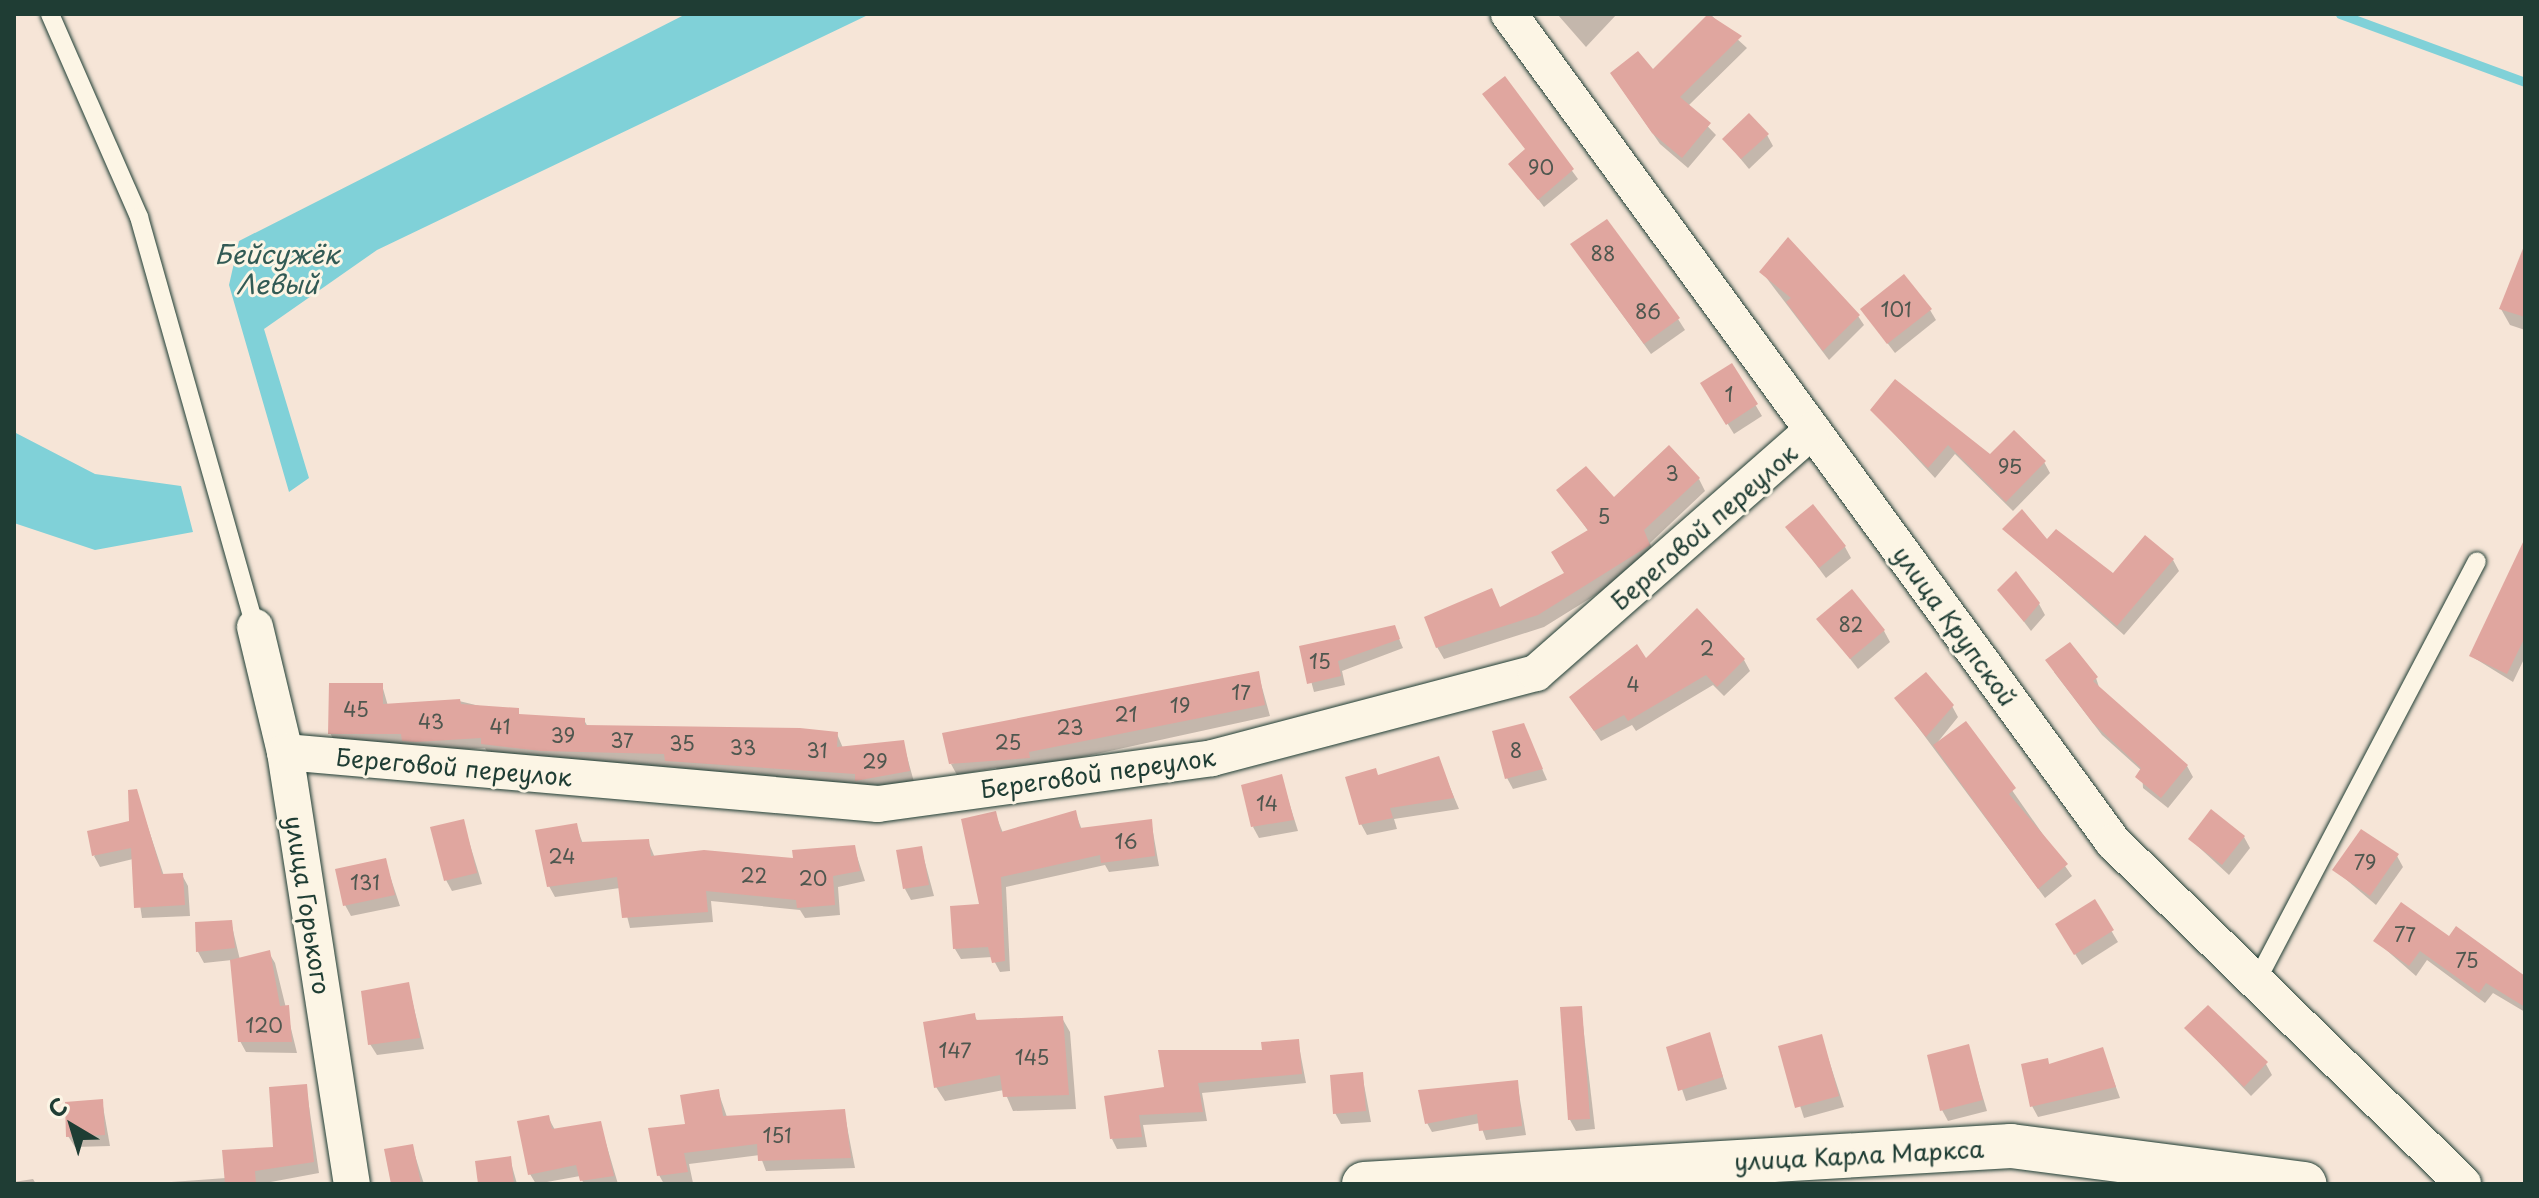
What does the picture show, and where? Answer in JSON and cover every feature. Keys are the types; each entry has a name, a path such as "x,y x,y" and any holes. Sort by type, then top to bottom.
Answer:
{"main road":[{"name":"улица Карла Маркса","path":"1364,1184 2011,1146 2305,1184"}],"street":[{"name":"улица Крупской","path":"1509,14 2113,842 2463,1184"},
{"name":"Береговой переулок","path":"285,752 878,804 1212,758 1536,673 1813,430"},
{"name":"улица Горького","path":"255,627 285,752 352,1184"}],"lane":[{"path":"50,14 139,217 255,627"},
{"path":"2256,982 2477,561"}],"water":[{"name":"Бейсужёк Левый","path":"686,14 870,14 377,250 264,329 309,478 289,492 229,285 239,241"},
{"path":"14,432 95,474 181,486 193,532 95,550 14,523"}],"building":[{"path":"1708,14 1742,36 1680,97 1711,123 1682,158 1652,133 1610,73 1638,51 1653,69"},
{"path":"1505,76 1574,169 1538,200 1508,164 1525,149 1482,94"},
{"path":"1749,113 1769,134 1741,159 1722,139"},
{"path":"1607,219 1680,318 1644,344 1570,244"},
{"path":"1788,237 1860,315 1823,351 1786,302 1791,298 1759,272"},
{"path":"2525,246 2525,317 2499,309"},
{"path":"1904,274 1932,309 1887,344 1860,309"},
{"path":"1732,363 1758,404 1726,425 1700,383"},
{"path":"1895,379 1990,454 2014,430 2046,461 2006,502 1948,445 1928,468 1870,410"},
{"path":"1669,445 1700,478 1644,530 1650,545 1538,615 1436,648 1424,617 1492,588 1500,607 1564,573 1551,552 1588,530 1556,490 1586,466 1614,497"},
{"path":"1813,504 1846,546 1819,568 1785,527"},
{"path":"2022,509 2047,539 2056,529 2113,573 2145,535 2174,559 2117,626 2002,529"},
{"path":"2525,538 2525,637 2507,674 2469,656"},
{"path":"2016,571 2040,603 2024,622 1997,590"},
{"path":"1852,589 1885,630 1850,659 1816,619"},
{"path":"1697,608 1745,659 1717,687 1706,675 1628,721 1624,715 1594,731 1569,697 1637,644 1646,658"},
{"path":"1395,625 1400,639 1338,661 1341,676 1307,684 1299,646"},
{"path":"2070,642 2098,677 2093,681 2188,765 2161,798 2135,777 2141,768 2093,723 2045,660"},
{"path":"1259,671 1265,705 1029,752 1030,758 949,764 942,733"},
{"path":"1926,672 1954,705 1926,737 1894,698"},
{"path":"329,683 383,683 383,704 460,699 461,704 519,708 519,714 585,718 585,725 800,728 838,732 837,747 904,740 910,771 855,781 855,774 665,761 664,754 541,751 481,744 481,738 416,742 402,741 401,734 328,734"},
{"path":"1966,721 2016,788 2009,794 2068,864 2038,889 1933,745"},
{"path":"1524,723 1543,769 1505,779 1492,731"},
{"path":"1439,756 1454,798 1390,808 1393,818 1359,825 1345,777 1376,768 1378,775"},
{"path":"1282,774 1294,820 1251,827 1241,785"},
{"path":"137,789 162,874 183,873 185,905 134,908 131,848 92,856 87,831 129,821 128,790"},
{"path":"2211,809 2245,836 2222,865 2188,839"},
{"path":"1076,810 1080,828 1152,819 1155,856 1101,863 1100,855 1001,877 1005,961 992,963 988,947 953,949 950,906 979,904 961,819 996,811 1001,832"},
{"path":"464,819 477,873 444,881 430,827"},
{"path":"577,823 581,842 649,839 651,856 704,850 793,858 792,850 855,845 860,871 833,876 835,905 797,908 796,900 706,891 708,912 622,918 617,877 547,887 535,830"},
{"path":"2361,829 2399,854 2370,896 2332,870"},
{"path":"922,846 929,885 903,889 896,850"},
{"path":"386,858 395,895 343,906 335,869"},
{"path":"2095,899 2114,930 2074,955 2055,924"},
{"path":"2401,902 2449,936 2456,926 2525,976 2525,1007 2486,983 2479,993 2420,951 2409,966 2373,941"},
{"path":"232,920 235,948 196,952 195,922"},
{"path":"270,950 280,1006 289,1005 292,1042 238,1042 230,960"},
{"path":"409,982 420,1038 368,1045 361,991"},
{"path":"2208,1005 2268,1062 2244,1087 2184,1028"},
{"path":"1582,1006 1590,1119 1568,1120 1560,1007"},
{"path":"975,1013 976,1020 1063,1016 1069,1095 1003,1097 1000,1075 934,1088 923,1022"},
{"path":"1710,1032 1723,1077 1678,1091 1666,1047"},
{"path":"1822,1034 1839,1096 1795,1108 1778,1046"},
{"path":"1299,1039 1302,1074 1198,1083 1203,1112 1139,1115 1142,1137 1110,1139 1104,1096 1164,1087 1158,1050 1262,1050 1261,1042"},
{"path":"1969,1044 1983,1100 1940,1111 1927,1055"},
{"path":"2103,1047 2116,1087 2030,1107 2021,1064 2048,1058 2049,1064"},
{"path":"1363,1072 1366,1111 1333,1114 1330,1075"},
{"path":"1518,1080 1522,1126 1479,1131 1477,1114 1425,1124 1418,1090"},
{"path":"307,1084 314,1162 255,1171 256,1184 225,1184 222,1150 273,1147 269,1087"},
{"path":"719,1089 723,1116 845,1109 851,1158 758,1161 757,1144 684,1153 688,1172 657,1176 648,1128 685,1124 680,1095"},
{"path":"103,1099 105,1135 66,1137 65,1102"},
{"path":"549,1115 552,1129 601,1121 614,1176 580,1181 576,1165 528,1175 517,1121"},
{"path":"413,1144 421,1184 391,1184 384,1149"},
{"path":"511,1156 514,1184 478,1184 475,1161"}],"waterway":[{"path":"2340,14 2525,82"}]}
